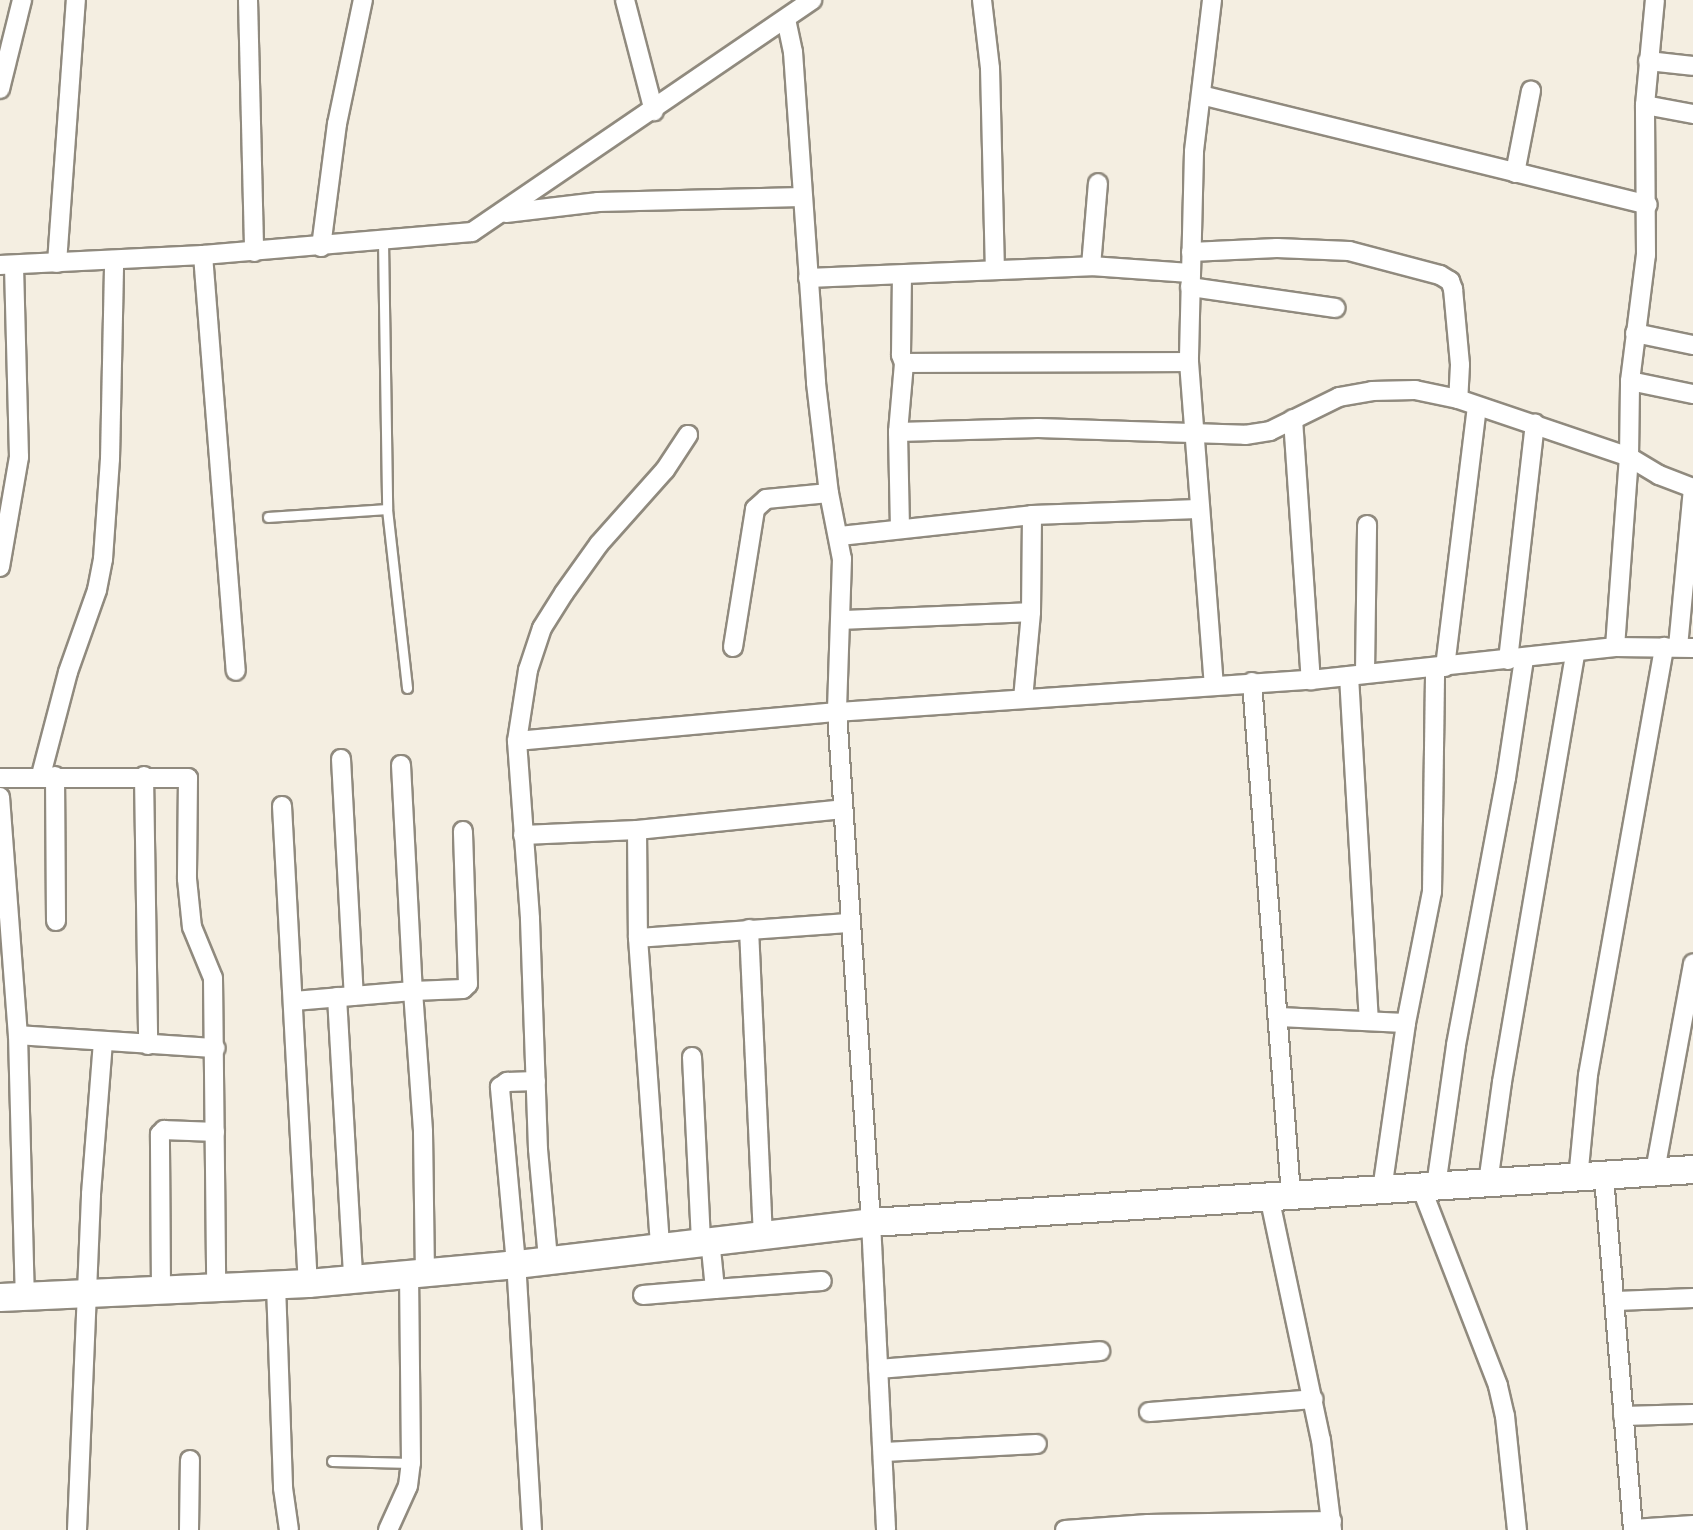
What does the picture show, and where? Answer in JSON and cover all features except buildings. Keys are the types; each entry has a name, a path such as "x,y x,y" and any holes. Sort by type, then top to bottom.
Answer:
{"street":[{"path":"0,88 22,0"},
{"path":"57,263 76,0"},
{"path":"248,0 254,252"},
{"path":"321,247 337,124 363,0"},
{"path":"625,0 654,111"},
{"path":"0,567 19,457 7,266 254,252 383,242 472,232 654,111 812,0"},
{"path":"982,0 990,68 995,269"},
{"path":"1212,0 1194,152 1189,362 1198,509 1214,684"},
{"path":"1615,647 1629,457 1630,381 1646,255 1648,205 1645,105 1655,0"},
{"path":"786,19 793,52 808,278 829,493 840,536 842,620 837,712 849,923 872,1222 886,1530"},
{"path":"1648,60 1693,66"},
{"path":"1515,173 1531,90"},
{"path":"1201,94 1648,205"},
{"path":"1645,105 1693,114"},
{"path":"1091,266 1098,183"},
{"path":"501,214 598,202 802,197"},
{"path":"1191,252 1349,251 1440,275 1450,281 1453,289 1460,365 1458,399"},
{"path":"203,255 236,671"},
{"path":"56,921 48,776 68,672 97,590 103,558 110,447 114,260"},
{"path":"808,278 1091,266 1190,280 1335,308"},
{"path":"900,528 898,432 904,363 901,355 902,275"},
{"path":"1635,333 1693,345"},
{"path":"904,363 1189,362"},
{"path":"1630,381 1693,394"},
{"path":"898,432 1038,428 1245,435 1270,431 1339,397 1372,391 1415,390 1458,399 1629,457 1693,488 1678,647 1590,1063 1578,1179"},
{"path":"1382,1190 1407,1023 1432,892 1440,668 1477,407"},
{"path":"1293,419 1311,680"},
{"path":"1517,1530 1505,1416 1498,1386 1428,1187 1506,777 1535,424"},
{"path":"548,1259 517,741 528,670 542,628 598,544 665,470 688,435"},
{"path":"733,646 755,509 766,499 829,493"},
{"path":"840,536 1032,515 1198,509"},
{"path":"1023,699 1031,612 1032,515"},
{"path":"1366,525 1357,675 1369,1020"},
{"path":"842,620 1031,612"},
{"path":"517,741 837,712 1214,684 1311,680 1440,668 1615,647 1678,647"},
{"path":"1488,1183 1502,1082 1575,653"},
{"path":"1065,1530 1332,1525 1280,1196 1278,1017 1252,682"},
{"path":"341,759 353,1277"},
{"path":"388,1530 408,1486 411,1463 423,1132 401,765"},
{"path":"0,778 48,776 188,778 192,927 213,978 216,1048 216,1288"},
{"path":"144,776 148,1045"},
{"path":"0,797 18,1035 13,1297 308,1283 353,1277 516,1264 660,1245 872,1222 1578,1179 1693,1169"},
{"path":"282,806 308,1283"},
{"path":"523,835 637,830 843,809"},
{"path":"637,830 638,938 660,1245"},
{"path":"294,1001 463,989 468,984 463,831"},
{"path":"638,938 849,923"},
{"path":"749,929 763,1233"},
{"path":"1655,1172 1693,963"},
{"path":"1278,1017 1407,1023"},
{"path":"18,1035 216,1048"},
{"path":"77,1530 87,1292 103,1041"},
{"path":"692,1057 705,1240 716,1289"},
{"path":"532,1530 516,1264 500,1088 507,1082 536,1081"},
{"path":"161,1290 160,1134 164,1130 215,1132"},
{"path":"1604,1177 1617,1301 1623,1416 1633,1529 1693,1525"},
{"path":"643,1295 822,1281"},
{"path":"276,1285 283,1488 290,1530"},
{"path":"1617,1301 1693,1298"},
{"path":"878,1369 1100,1351"},
{"path":"1149,1412 1313,1399"},
{"path":"1623,1416 1693,1414"},
{"path":"884,1452 1036,1444"},
{"path":"190,1460 189,1530 194,1530"}],"lane":[{"path":"383,242 387,509 407,688"},
{"path":"268,517 387,509"},
{"path":"332,1461 411,1463"}]}
